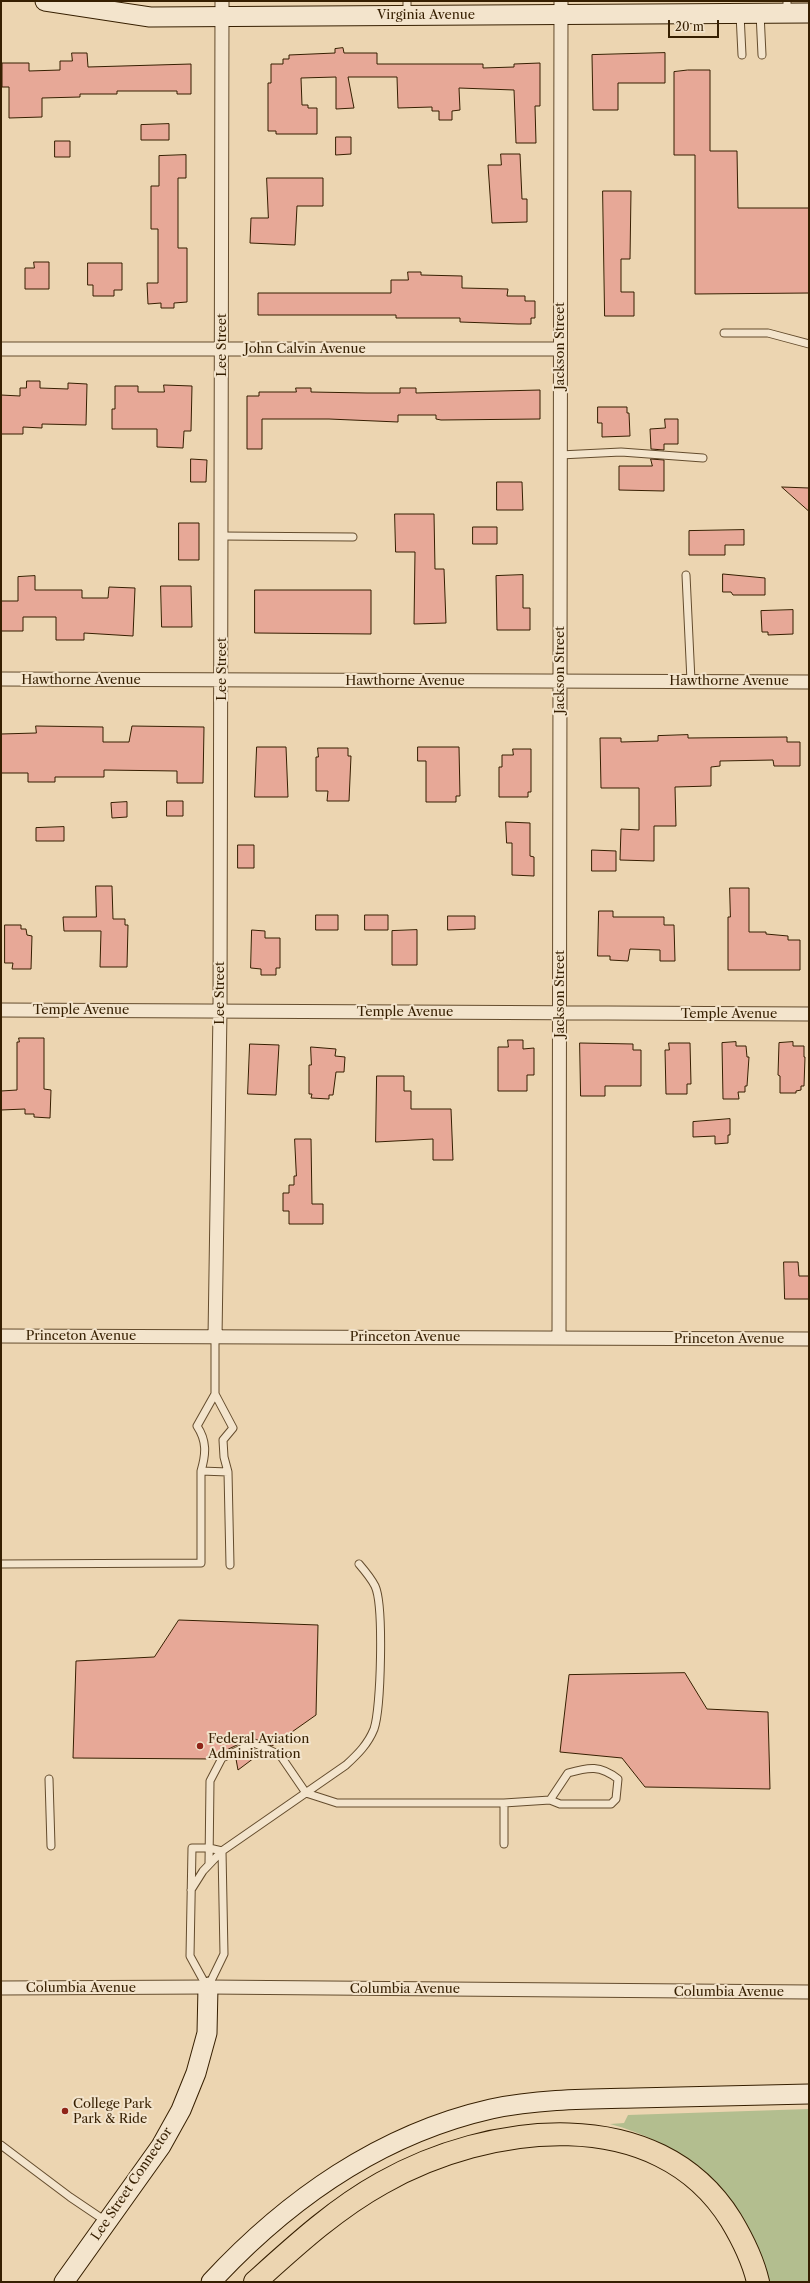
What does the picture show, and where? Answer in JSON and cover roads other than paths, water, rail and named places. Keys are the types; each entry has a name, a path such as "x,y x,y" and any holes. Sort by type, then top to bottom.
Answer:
{"highway":[{"path":"255,2282 334,2215 382,2183 432,2160 482,2144 534,2135 586,2134 627,2142 663,2157 696,2179 720,2203 743,2239 755,2268 758,2282"}],"main road":[{"name":"Virginia Avenue","path":"45,1 150,16 222,8 561,8 760,13 787,7 809,13"},
{"name":"Lee Street Connector","path":"64,2282 161,2146 181,2110 196,2072 207,2033 208,1987"},
{"path":"210,2282 263,2232 315,2189 349,2166 417,2132 456,2119 492,2109 579,2099 809,2094"}],"street":[{"name":"Lee Street","path":"215,1337 220,1011 222,680 222,8"},
{"name":"Jackson Street","path":"559,1338 561,8"},
{"name":"John Calvin Avenue","path":"1,349 560,349"},
{"name":"Hawthorne Avenue","path":"1,679 809,682"},
{"name":"Temple Avenue","path":"1,1010 809,1014"},
{"name":"Princeton Avenue","path":"1,1336 809,1339"},
{"name":"Columbia Avenue","path":"1,1988 208,1987 809,1992"}],"lane":[{"path":"740,13 742,55"},
{"path":"760,13 762,55"},
{"path":"724,333 768,333 809,344"},
{"path":"560,455 621,452 703,458"},
{"path":"222,536 353,537"},
{"path":"686,575 691,681"},
{"path":"215,1337 215,1394 233,1428 223,1440 224,1457 228,1472 230,1565"},
{"path":"1,1564 201,1563 201,1471 205,1459 205,1438 197,1426 215,1394"},
{"path":"201,1471 228,1472"},
{"path":"191,1890 209,1864 222,1851 346,1765 357,1755 370,1737 377,1716 379,1695 378,1598 376,1587 368,1574 359,1564"},
{"path":"209,1864 210,1781 222,1758 254,1743 280,1755 306,1793 337,1803 504,1803 550,1800 560,1804 611,1804 616,1799 618,1779 606,1770 586,1767 568,1773 550,1800"},
{"path":"49,1779 51,1846"},
{"path":"504,1803 504,1844"},
{"path":"208,1987 190,1956 192,1848 209,1848 222,1851"},
{"path":"208,1987 224,1954 222,1851"},
{"path":"1,2145 70,2197 107,2222"}],"place":[{"name":"Federal Aviation Administration","path":"200,1746"},
{"name":"College Park Park & Ride","path":"65,2111"}]}
